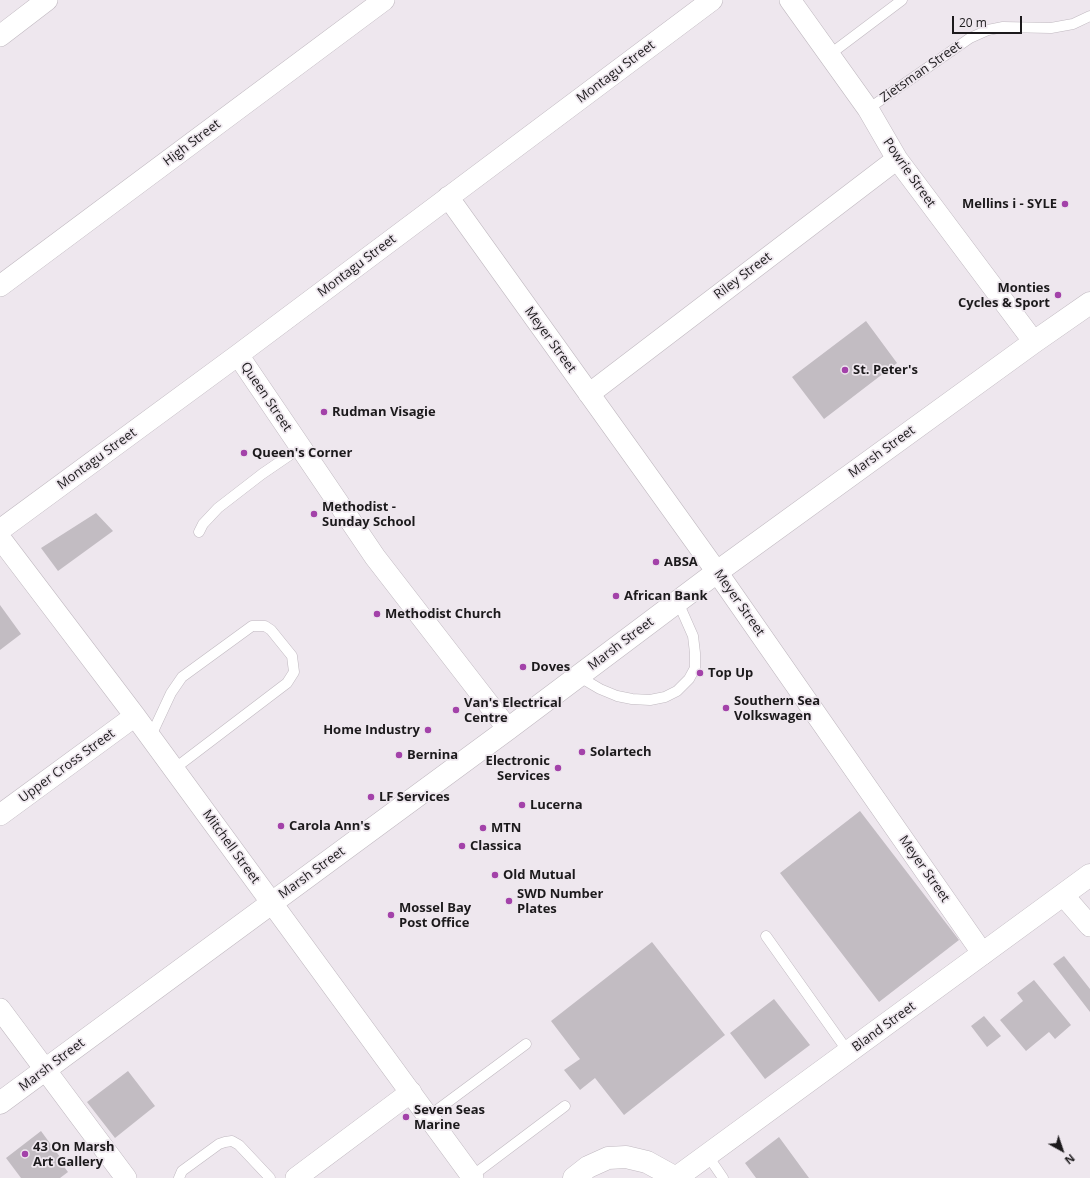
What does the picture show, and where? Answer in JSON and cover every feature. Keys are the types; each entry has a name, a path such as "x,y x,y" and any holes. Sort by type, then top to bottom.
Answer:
{"street":[{"path":"0,36 47,0"},
{"name":"High Street","path":"0,286 384,0"},
{"name":"Montagu Street","path":"0,530 238,355 712,0"},
{"name":"Powrie Street","path":"790,0 868,109 897,159 1034,342"},
{"name":"Riley Street","path":"589,394 897,159"},
{"name":"Meyer Street","path":"448,197 717,572 983,954"},
{"name":"Marsh Street","path":"0,1103 508,729 717,572 1090,303"},
{"name":"Queen Street","path":"238,355 375,557 508,729"},
{"name":"Mitchell Street","path":"0,538 135,716 473,1177"},
{"name":"Upper Cross Street","path":"0,815 135,716"},
{"name":"Bland Street","path":"676,1178 1090,875"},
{"path":"1063,895 1090,926"},
{"path":"0,1009 126,1178"},
{"path":"296,1178 411,1092"},
{"path":"574,1178 588,1167 608,1158 626,1156 647,1162 676,1178"}],"lane":[{"path":"829,55 902,0"},
{"name":"Zietsman Street","path":"868,109 970,38 988,30 1003,27 1051,28 1073,24 1090,16"},
{"path":"199,532 203,524 218,508 262,474 300,448"},
{"path":"578,676 600,689 632,700 650,700 665,697 677,690 689,679 695,668 693,636 678,602"},
{"path":"150,738 171,693 182,677 252,626 265,626 271,630 292,656 294,672 287,683 174,769"},
{"path":"766,936 848,1053"},
{"path":"429,1116 526,1044"},
{"path":"473,1177 565,1106"},
{"path":"179,1178 182,1172 219,1144 232,1142 239,1145 270,1178"},
{"path":"708,1156 723,1178"}],"building":[{"name":"St. Peter's","path":"866,321 897,363 824,419 792,377"},
{"path":"96,513 113,531 58,571 41,548"},
{"path":"0,605 21,634 0,650"},
{"path":"860,811 959,940 879,1002 780,873"},
{"path":"652,942 725,1035 624,1115 595,1078 580,1090 564,1070 580,1059 551,1021"},
{"path":"1064,956 1090,989 1090,1012 1053,964"},
{"path":"1034,980 1071,1025 1055,1039 1049,1032 1026,1051 1000,1020 1023,1001 1017,993"},
{"path":"774,999 810,1045 765,1079 730,1033"},
{"path":"984,1016 1001,1036 987,1047 971,1026"},
{"path":"128,1071 155,1106 115,1138 87,1102"},
{"path":"41,1131 60,1157 59,1160 68,1172 60,1178 21,1178 6,1158"},
{"path":"779,1137 809,1178 756,1178 745,1163"}],"place":[{"name":"Mellins i - SYLE","path":"1065,204"},
{"name":"Monties Cycles & Sport","path":"1058,295"},
{"name":"St. Peter's","path":"845,370"},
{"name":"Rudman Visagie","path":"324,412"},
{"name":"Queen's Corner","path":"244,453"},
{"name":"Methodist - Sunday School","path":"314,514"},
{"name":"ABSA","path":"656,562"},
{"name":"African Bank","path":"616,596"},
{"name":"Methodist Church","path":"377,614"},
{"name":"Doves","path":"523,667"},
{"name":"Top Up","path":"700,673"},
{"name":"Southern Sea Volkswagen","path":"726,708"},
{"name":"Van's Electrical Centre","path":"456,710"},
{"name":"Home Industry","path":"428,730"},
{"name":"Solartech","path":"582,752"},
{"name":"Bernina","path":"399,755"},
{"name":"Electronic Services","path":"558,768"},
{"name":"LF Services","path":"371,797"},
{"name":"Lucerna","path":"522,805"},
{"name":"Carola Ann's","path":"281,826"},
{"name":"MTN","path":"483,828"},
{"name":"Classica","path":"462,846"},
{"name":"Old Mutual","path":"495,875"},
{"name":"SWD Number Plates","path":"509,901"},
{"name":"Mossel Bay Post Office","path":"391,915"},
{"name":"Seven Seas Marine","path":"406,1117"},
{"name":"43 On Marsh Art Gallery","path":"25,1154"}]}
